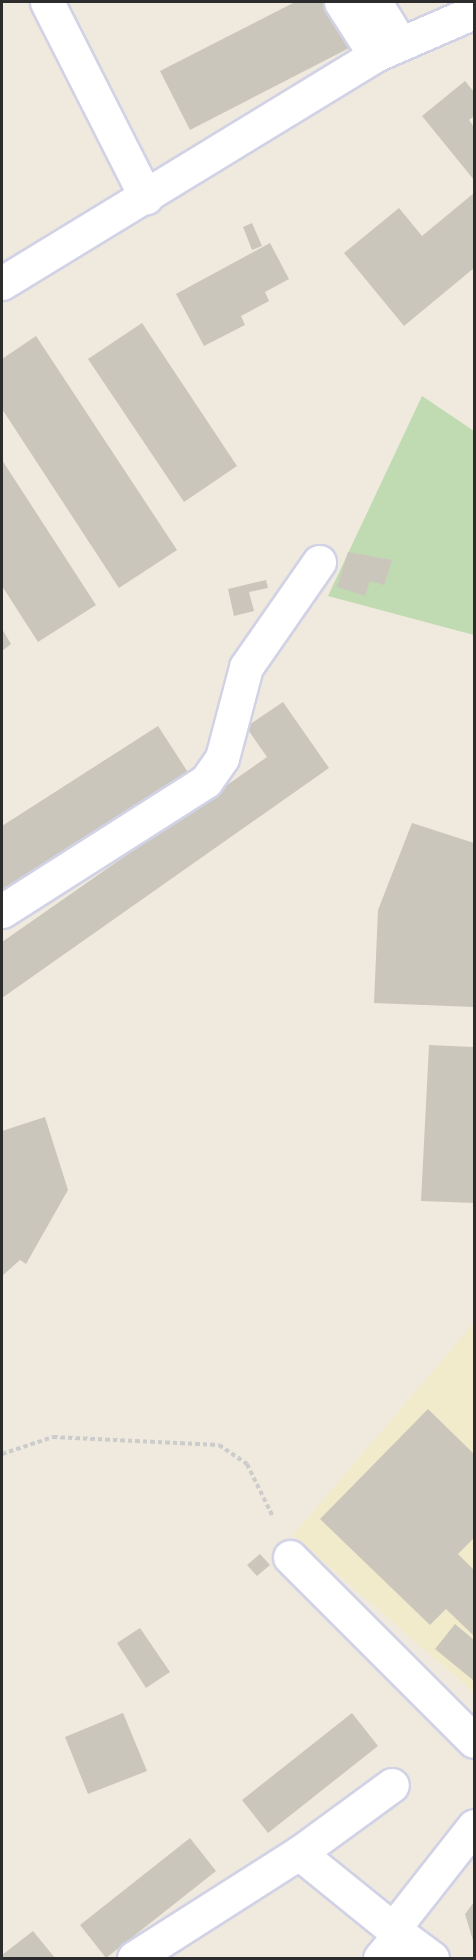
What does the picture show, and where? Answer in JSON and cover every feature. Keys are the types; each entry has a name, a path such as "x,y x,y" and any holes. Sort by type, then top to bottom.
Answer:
{"street":[{"path":"47,2 146,197"},
{"path":"341,2 387,49"},
{"path":"375,2 387,49"},
{"path":"2,283 387,49 474,12"},
{"path":"2,911 206,782 222,758 246,667 319,562"},
{"path":"290,1557 474,1741"},
{"path":"134,1959 299,1853 392,1785"},
{"path":"391,1940 474,1826"},
{"path":"299,1853 391,1940 432,1959"}],"path":[{"path":"2,1454 53,1437 219,1445 247,1464 273,1517"}],"shaded area":[{"path":"474,1323 474,1693 293,1535"}],"green space":[{"path":"422,396 474,431 474,635 328,596"}],"building":[{"path":"295,2 333,2 355,45 190,130 160,71"},
{"path":"465,81 474,92 474,116 469,120 474,127 474,180 422,116"},
{"path":"474,193 474,268 404,326 344,253 399,208 422,236"},
{"path":"252,223 262,246 252,250 243,227"},
{"path":"270,243 289,279 265,292 269,301 241,316 245,325 204,346 176,294"},
{"path":"142,323 237,466 184,502 88,359"},
{"path":"36,336 177,550 119,588 2,409 2,359"},
{"path":"2,460 96,605 38,642 2,586"},
{"path":"348,552 392,560 384,585 370,581 365,596 337,587"},
{"path":"266,580 268,588 249,592 254,611 234,616 228,589"},
{"path":"2,629 11,644 2,651"},
{"path":"283,702 329,768 2,998 2,942 267,757 246,727"},
{"path":"158,726 191,777 2,898 2,826"},
{"path":"412,823 474,843 474,1007 374,1003 378,910"},
{"path":"429,1045 474,1047 474,1203 421,1201"},
{"path":"45,1117 68,1190 26,1264 20,1260 2,1276 2,1131"},
{"path":"428,1409 474,1454 474,1538 458,1554 474,1570 474,1636 446,1609 430,1625 320,1519"},
{"path":"260,1554 270,1565 257,1576 247,1565"},
{"path":"455,1624 474,1640 474,1681 435,1649"},
{"path":"140,1628 170,1672 146,1688 117,1643"},
{"path":"123,1713 147,1771 88,1794 65,1737"},
{"path":"352,1713 378,1746 268,1833 242,1800"},
{"path":"190,1838 216,1871 106,1958 80,1925"},
{"path":"474,1902 474,1944 465,1914"},
{"path":"33,1931 55,1958 2,1958 2,1955"}]}
